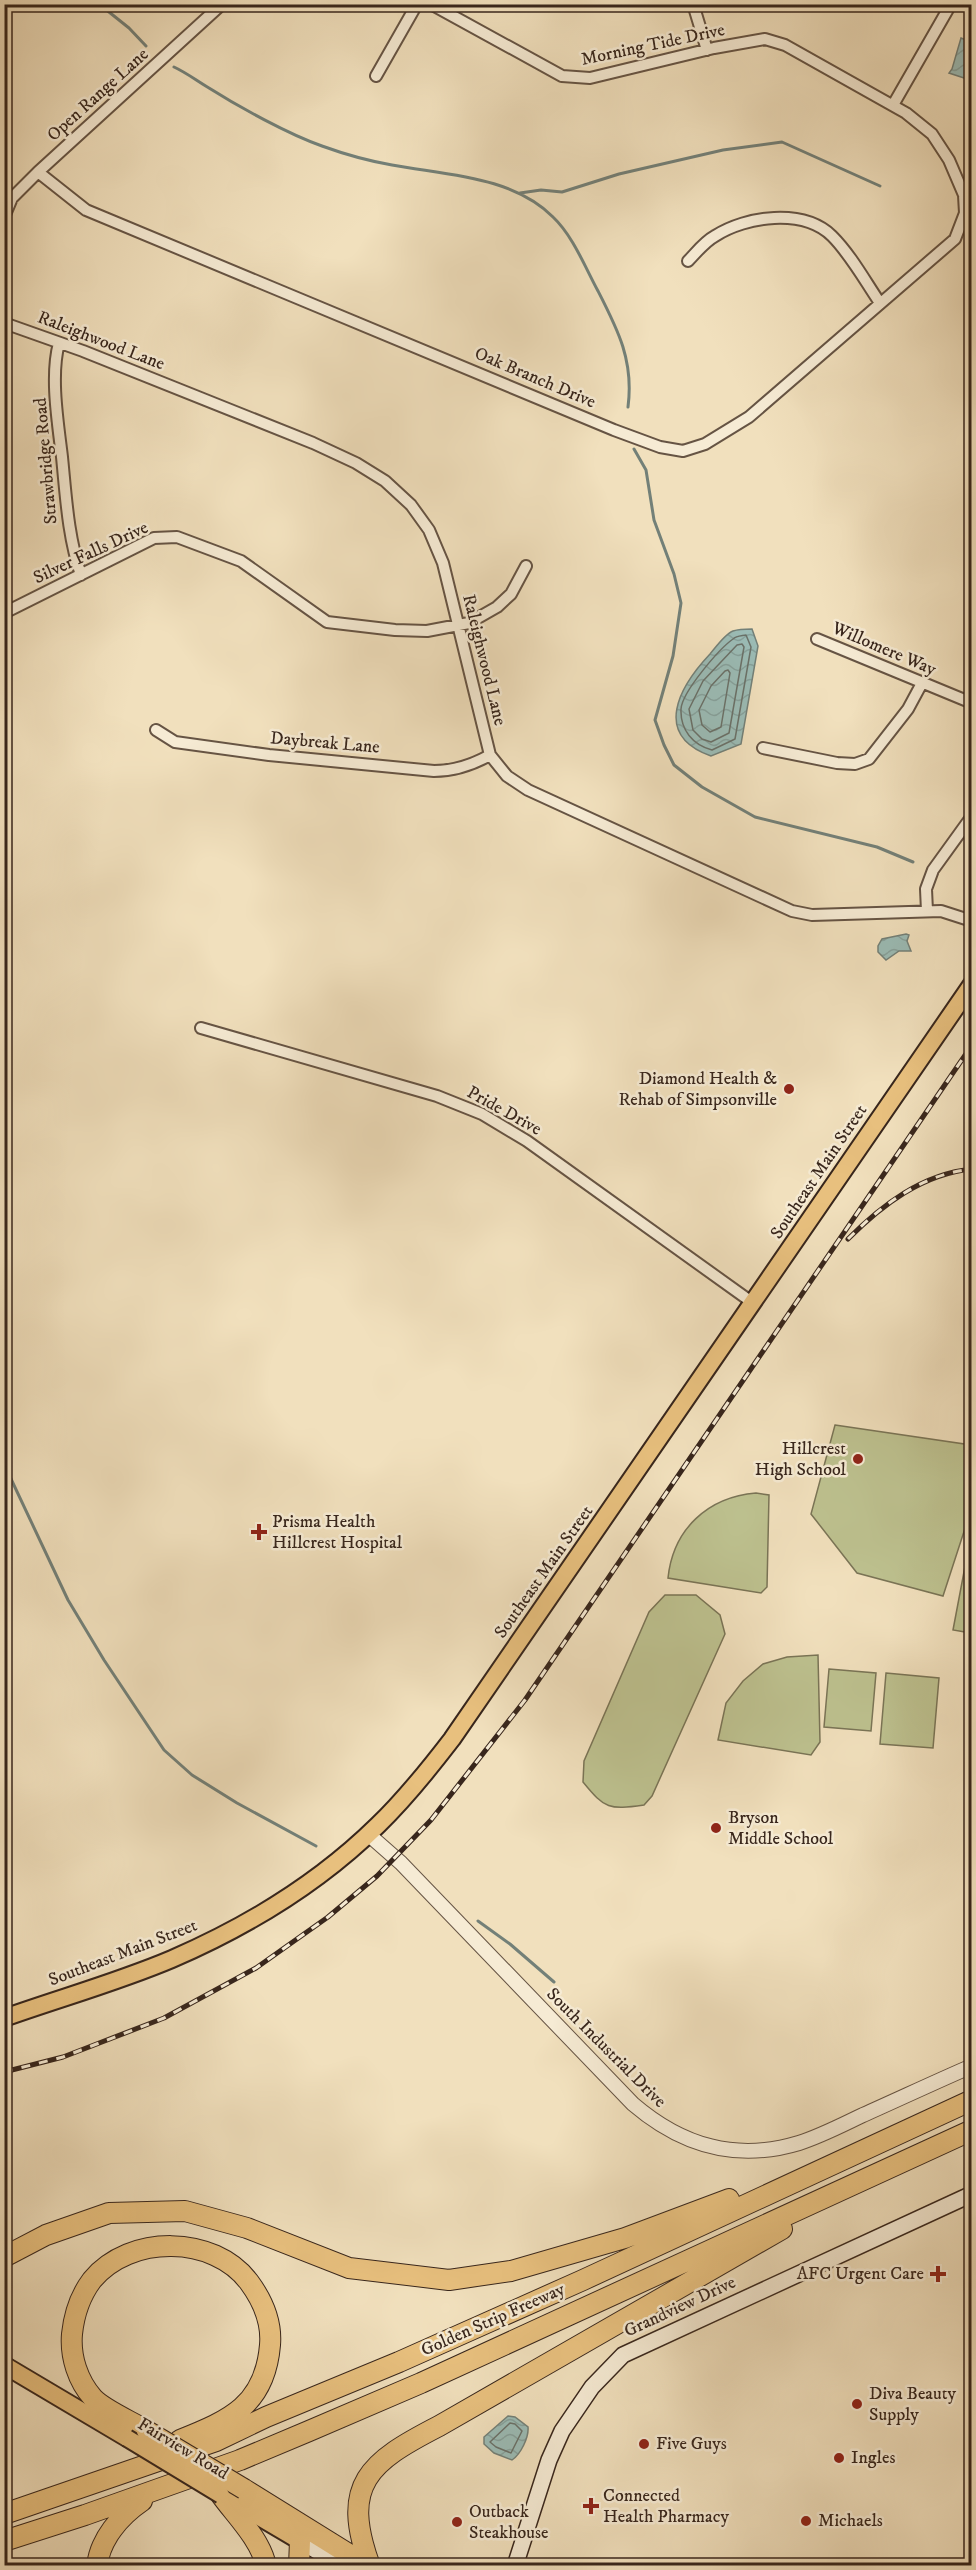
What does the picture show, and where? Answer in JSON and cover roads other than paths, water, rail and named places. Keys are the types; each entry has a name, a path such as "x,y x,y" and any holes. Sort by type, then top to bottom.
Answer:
{"highway":[{"name":"Golden Strip Freeway","path":"4,2514 216,2441 266,2416 399,2362 583,2280 972,2100"},
{"name":"Golden Strip Freeway","path":"4,2541 240,2460 421,2383 972,2130"},
{"path":"4,2257 46,2235 109,2213 185,2211 247,2228 349,2268 449,2280 511,2271 625,2238 878,2144"},
{"path":"369,2565 357,2520 359,2496 364,2483 373,2471 399,2446 439,2426 886,2169"},
{"path":"4,2514 219,2424 240,2411 253,2397 261,2385 269,2360 271,2334 267,2314 256,2291 244,2276 223,2260 202,2250 171,2246 149,2247 113,2262 93,2279 74,2316 72,2343 79,2376 94,2399 147,2431 244,2489 369,2565"},
{"path":"97,2565 99,2552 111,2530 128,2510 161,2488"},
{"path":"221,2495 254,2541 266,2565"},
{"path":"299,2565 300,2541"}],"main road":[{"name":"Southeast Main Street","path":"4,2018 142,1970 226,1933 311,1880 368,1834 422,1778 452,1739 972,984"},
{"name":"Grandview Drive","path":"515,2565 549,2460 561,2431 592,2387 623,2355 972,2194"},
{"name":"Fairview Road","path":"4,2365 342,2565"}],"street":[{"name":"Open Range Lane","path":"4,217 12,198 38,172 222,4"},
{"path":"376,76 417,4"},
{"name":"Morning Tide Drive","path":"431,4 562,76 590,78 706,50 765,39 785,45 893,105 932,134 949,160 964,195 968,213"},
{"path":"693,4 706,50"},
{"path":"893,105 951,4"},
{"name":"Oak Branch Drive","path":"38,172 86,210 660,447 683,451 705,444 749,417 955,239 968,213"},
{"path":"688,261 716,235 769,218 793,218 815,225 831,235 880,303"},
{"name":"Raleighwood Lane","path":"4,323 313,444 356,463 385,481 411,505 429,530 443,563 490,755 507,776 528,790 792,911 812,915 940,911 972,921"},
{"name":"Strawbridge Road","path":"59,343 58,426 70,536 81,575"},
{"name":"Silver Falls Drive","path":"4,613 154,538 177,537 241,561 327,622 395,630 427,631 469,624 497,607 511,594 526,566"},
{"name":"Willomere Way","path":"817,639 972,703"},
{"path":"763,748 837,763 855,764 869,759 908,710 922,683"},
{"name":"Daybreak Lane","path":"156,730 175,742 269,755 434,771 450,771 468,766 490,755"},
{"path":"927,911 926,889 933,870 972,816"},
{"name":"Pride Drive","path":"201,1028 437,1096 482,1114 527,1141 753,1303"},
{"name":"South Industrial Drive","path":"368,1834 401,1863 633,2104 652,2120 680,2136 703,2145 730,2150 758,2151 786,2147 816,2136 972,2066"}],"water":[{"path":"961,38 971,42 970,80 949,73"},
{"path":"752,629 758,646 741,744 711,756 693,747 682,736 677,723 677,710 681,695 699,667 724,638 733,631"},
{"path":"909,935 907,941 911,951 899,951 886,960 878,952 882,939"},
{"path":"508,2416 515,2417 528,2427 524,2445 512,2460 494,2453 484,2444 484,2437"}],"waterway":[{"path":"99,4 129,28 146,46"},
{"path":"174,67 264,120 322,146 392,165 477,179 498,185 537,203 567,233 612,319 623,346 629,375 628,407"},
{"path":"520,193 541,190 562,192 619,174 723,150 782,142 880,186"},
{"path":"634,449 646,470 654,520 674,574 681,603 673,656 655,720 674,765 702,787 755,817 877,847 913,862"},
{"path":"4,1464 68,1600 104,1660 164,1750 192,1775 237,1803 316,1846"},
{"path":"478,1921 510,1944 554,1982"}],"railway":[{"path":"4,2072 63,2057 164,2018 256,1968 328,1917 377,1876 431,1820 525,1700 972,1045"},
{"path":"848,1239 875,1214 904,1193 936,1177 972,1169"}],"place":[{"name":"Diamond Health & Rehab of Simpsonville","path":"789,1089"},
{"name":"Hillcrest High School","path":"858,1459"},
{"name":"Prisma Health Hillcrest Hospital","path":"259,1532"},
{"name":"Bryson Middle School","path":"716,1828"},
{"name":"AFC Urgent Care","path":"938,2274"},
{"name":"Diva Beauty Supply","path":"857,2404"},
{"name":"Five Guys","path":"644,2444"},
{"name":"Ingles","path":"839,2458"},
{"name":"Connected Health Pharmacy","path":"591,2506"},
{"name":"Michaels","path":"806,2521"},
{"name":"Outback Steakhouse","path":"457,2522"}]}
